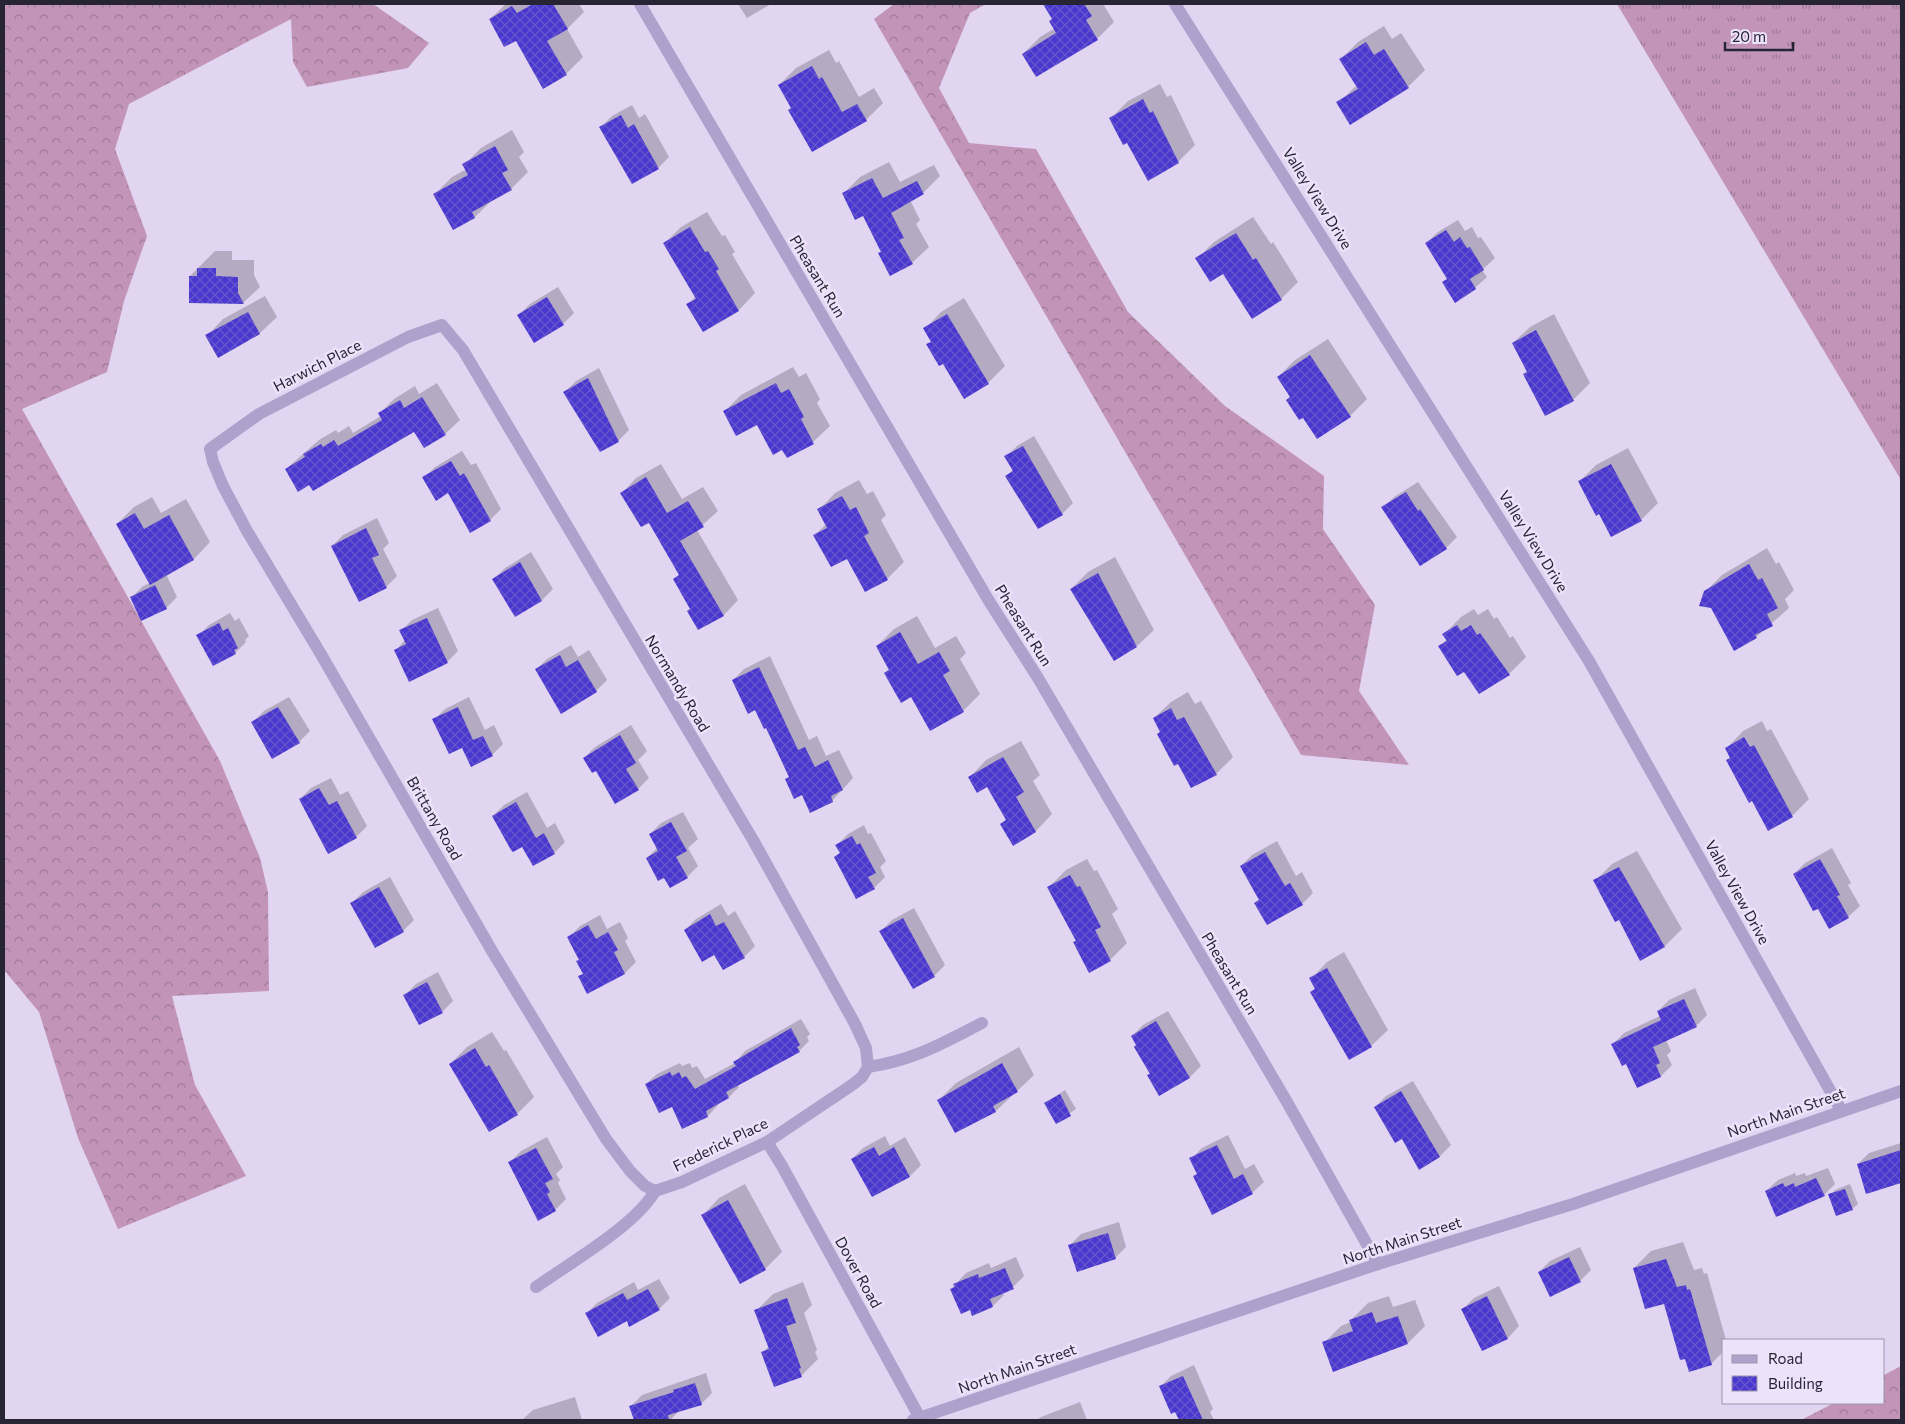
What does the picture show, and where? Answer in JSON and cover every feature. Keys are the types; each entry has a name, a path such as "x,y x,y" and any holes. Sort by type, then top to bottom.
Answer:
{"street":[{"name":"Pheasant Run","path":"640,4 989,600 1038,678 1287,1102 1378,1264"},
{"name":"Valley View Drive","path":"1175,4 1376,319 1589,661 1841,1110"},
{"name":"Harwich Place","path":"213,447 259,414 408,337 442,325"},
{"name":"Normandy Road","path":"442,325 462,350 753,840 855,1024 866,1048 868,1067"},
{"name":"Brittany Road","path":"213,447 210,450 212,462 247,531 322,656 497,960 606,1139 645,1186 655,1191"},
{"path":"868,1067 896,1063 924,1054 982,1023"},
{"name":"Frederick Place","path":"655,1191 682,1182 767,1142 852,1085 862,1077 868,1067"},
{"name":"North Main Street","path":"916,1419 1378,1264 1573,1204 1841,1110 1901,1091"},
{"name":"Dover Road","path":"767,1142 787,1174 916,1419"},
{"path":"536,1287 632,1219 649,1203 655,1191"}],"green space":[{"path":"4,4 373,4 429,43 408,68 307,87 293,62 291,19 129,104 115,149 147,236 124,301 107,372 22,409 220,761 260,858 268,892 269,991 172,996 195,1085 246,1176 118,1229 78,1138 39,1012 4,970"},
{"path":"894,4 986,4 970,13 939,88 969,143 1036,149 1128,312 1225,406 1324,476 1323,529 1375,605 1359,691 1409,765 1301,755 874,19"},
{"path":"1617,4 1901,4 1901,480"},
{"path":"1901,1366 1901,1420 1801,1420 1832,1404 1885,1404 1885,1374"}],"building":[{"path":"533,4 553,4 568,29 547,41 567,75 543,89 516,41 504,47 489,19 512,6 517,13"},
{"path":"1043,4 1084,4 1092,16 1086,20 1098,40 1036,77 1022,54 1056,33 1049,21 1052,19"},
{"path":"1366,42 1374,55 1384,49 1409,88 1350,125 1336,102 1358,89 1339,59"},
{"path":"812,66 819,79 822,77 842,112 857,104 867,121 812,152 788,110 791,108 778,85"},
{"path":"1143,99 1150,113 1153,111 1179,163 1148,181 1127,143 1123,145 1109,118"},
{"path":"621,115 628,128 634,124 659,169 632,184 599,127"},
{"path":"495,146 508,170 502,173 512,190 472,212 475,218 453,230 433,194 468,175 462,164"},
{"path":"872,178 883,198 917,181 924,194 891,213 904,238 899,240 913,264 890,276 878,253 881,252 863,216 855,220 842,193"},
{"path":"690,227 705,252 708,251 719,269 716,271 739,311 703,332 686,304 696,299 663,243"},
{"path":"1446,230 1454,242 1460,237 1467,248 1470,247 1484,270 1470,279 1476,289 1455,303 1442,282 1447,279 1425,243"},
{"path":"1236,233 1253,260 1256,258 1282,300 1252,319 1223,274 1210,282 1195,258"},
{"path":"197,268 216,268 216,276 238,277 238,293 244,304 189,303 189,276 197,276"},
{"path":"547,297 564,325 534,343 517,315"},
{"path":"248,312 260,334 218,358 205,335"},
{"path":"947,314 989,384 964,399 943,364 939,366 926,344 931,342 923,328"},
{"path":"1536,330 1574,401 1545,416 1523,374 1527,372 1512,343"},
{"path":"1310,355 1351,417 1317,439 1303,418 1299,420 1286,400 1290,397 1277,377"},
{"path":"588,378 619,442 600,452 563,392"},
{"path":"776,383 781,393 789,389 804,417 801,419 814,444 787,458 782,450 773,455 757,425 736,436 723,411"},
{"path":"422,397 446,435 424,448 414,432 313,491 309,485 298,492 285,469 305,457 303,454 321,444 323,447 334,440 338,446 382,420 378,413 400,400 404,408"},
{"path":"1023,446 1063,515 1038,529 1005,476 1013,471 1004,456"},
{"path":"451,461 460,476 464,473 491,521 470,533 448,493 436,501 422,477"},
{"path":"1611,464 1642,521 1611,537 1599,514 1596,516 1578,481"},
{"path":"646,477 667,513 688,501 704,527 680,541 724,616 698,630 687,611 690,609 673,579 679,575 649,523 641,527 620,493"},
{"path":"1406,492 1447,549 1420,566 1381,507"},
{"path":"842,496 850,510 856,507 869,533 864,536 888,580 865,592 847,559 831,567 813,535 827,528 817,509"},
{"path":"135,513 144,529 169,515 194,560 150,585 116,524"},
{"path":"366,528 379,555 372,558 387,588 359,602 331,546"},
{"path":"520,562 542,601 515,617 492,579"},
{"path":"1749,564 1758,580 1762,578 1778,608 1767,614 1773,626 1755,635 1757,638 1734,651 1711,608 1699,606 1704,591"},
{"path":"1098,573 1137,647 1114,661 1070,589"},
{"path":"155,585 167,609 141,621 130,597"},
{"path":"427,618 448,663 409,682 394,650 406,644 399,630"},
{"path":"219,623 223,631 228,628 238,648 234,650 236,654 213,666 196,635"},
{"path":"1457,625 1461,631 1471,625 1477,635 1480,633 1510,675 1479,694 1464,672 1457,676 1438,646 1447,641 1442,634"},
{"path":"900,632 918,664 939,652 950,671 943,675 964,712 930,731 911,697 901,703 884,673 889,670 876,646"},
{"path":"560,655 566,667 578,660 597,692 561,714 535,669"},
{"path":"759,667 798,750 805,747 815,767 828,760 843,790 831,796 833,802 810,813 802,795 794,799 785,779 789,777 766,728 764,729 755,710 748,714 732,680"},
{"path":"278,707 300,743 272,759 251,722"},
{"path":"458,707 473,740 483,736 493,756 471,767 462,748 449,754 432,719"},
{"path":"1171,708 1177,720 1184,717 1217,775 1191,788 1178,764 1174,766 1157,734 1160,732 1153,718"},
{"path":"620,735 636,763 626,769 639,790 615,804 596,771 592,773 583,758"},
{"path":"1744,737 1750,747 1754,745 1793,817 1768,831 1752,801 1749,803 1726,760 1730,758 1725,748"},
{"path":"1003,757 1024,792 1016,797 1036,832 1013,846 1000,824 1006,820 987,787 977,793 968,777"},
{"path":"319,788 329,805 337,801 357,838 328,854 299,799"},
{"path":"516,802 536,838 544,833 555,854 533,866 522,847 513,852 511,850 492,816"},
{"path":"671,822 687,851 676,857 688,878 670,888 664,878 658,881 646,858 658,851 649,834"},
{"path":"852,836 857,845 860,843 876,873 868,877 875,889 856,899 834,857 840,853 835,845"},
{"path":"1265,852 1285,886 1290,883 1303,905 1267,925 1254,903 1259,900 1240,866"},
{"path":"1820,859 1840,895 1837,896 1849,918 1829,929 1818,909 1813,911 1793,874"},
{"path":"1619,867 1665,947 1640,961 1619,920 1615,922 1593,880"},
{"path":"1070,875 1077,887 1080,886 1101,927 1095,930 1111,961 1089,973 1073,942 1076,941 1047,887"},
{"path":"379,887 404,932 375,948 350,903"},
{"path":"710,914 716,926 724,922 745,958 723,970 714,955 702,962 684,930"},
{"path":"903,918 935,977 913,989 879,931"},
{"path":"588,925 596,939 608,932 618,950 614,952 625,974 587,994 578,976 583,974 576,961 579,960 567,937"},
{"path":"1327,968 1372,1047 1349,1060 1310,992 1315,989 1309,978"},
{"path":"427,982 443,1013 419,1025 403,995"},
{"path":"1684,999 1697,1027 1653,1047 1660,1063 1656,1065 1661,1077 1637,1088 1626,1064 1622,1066 1611,1044 1661,1020 1657,1011"},
{"path":"1156,1021 1190,1078 1159,1096 1147,1075 1150,1074 1134,1047 1136,1045 1131,1036"},
{"path":"791,1028 800,1045 797,1047 800,1052 726,1092 729,1098 706,1111 708,1117 682,1129 672,1107 659,1113 645,1084 670,1072 672,1076 679,1072 682,1078 686,1076 695,1089 736,1066 733,1062"},
{"path":"475,1048 486,1067 489,1065 518,1115 489,1132 449,1064"},
{"path":"1002,1063 1018,1092 993,1106 996,1112 955,1133 937,1100"},
{"path":"1401,1091 1440,1157 1419,1170 1402,1139 1395,1143 1374,1107"},
{"path":"1060,1094 1071,1116 1056,1124 1044,1103"},
{"path":"1217,1145 1234,1179 1243,1174 1253,1194 1212,1215 1193,1176 1197,1174 1189,1158"},
{"path":"874,1147 879,1156 894,1147 910,1177 872,1197 851,1159"},
{"path":"536,1148 553,1179 545,1183 550,1192 547,1194 556,1211 538,1221 508,1162"},
{"path":"1901,1150 1901,1183 1866,1194 1857,1164"},
{"path":"1816,1178 1825,1196 1776,1217 1765,1191 1783,1183 1785,1187 1794,1183 1795,1187"},
{"path":"1845,1189 1853,1210 1836,1216 1828,1194"},
{"path":"728,1200 766,1270 740,1284 701,1215"},
{"path":"1108,1233 1116,1259 1077,1272 1068,1245"},
{"path":"1569,1257 1581,1282 1550,1297 1538,1272"},
{"path":"1666,1259 1677,1287 1686,1285 1687,1290 1690,1289 1712,1365 1689,1372 1685,1359 1680,1360 1664,1304 1645,1309 1633,1268"},
{"path":"1005,1268 1014,1289 990,1299 993,1307 972,1316 970,1310 961,1314 950,1289 955,1287 953,1284 978,1274 979,1278"},
{"path":"648,1289 660,1310 629,1327 627,1321 598,1337 585,1313 623,1293 627,1300"},
{"path":"1487,1296 1508,1339 1482,1351 1461,1309"},
{"path":"787,1298 796,1323 786,1326 801,1368 799,1369 802,1377 774,1387 761,1352 769,1349 754,1310"},
{"path":"1372,1312 1376,1323 1398,1316 1408,1344 1333,1372 1322,1342 1353,1331 1349,1320"},
{"path":"1183,1376 1203,1420 1179,1420 1175,1412 1171,1414 1159,1386"},
{"path":"695,1383 702,1405 668,1415 669,1420 634,1420 629,1406 674,1392 673,1390"}]}
